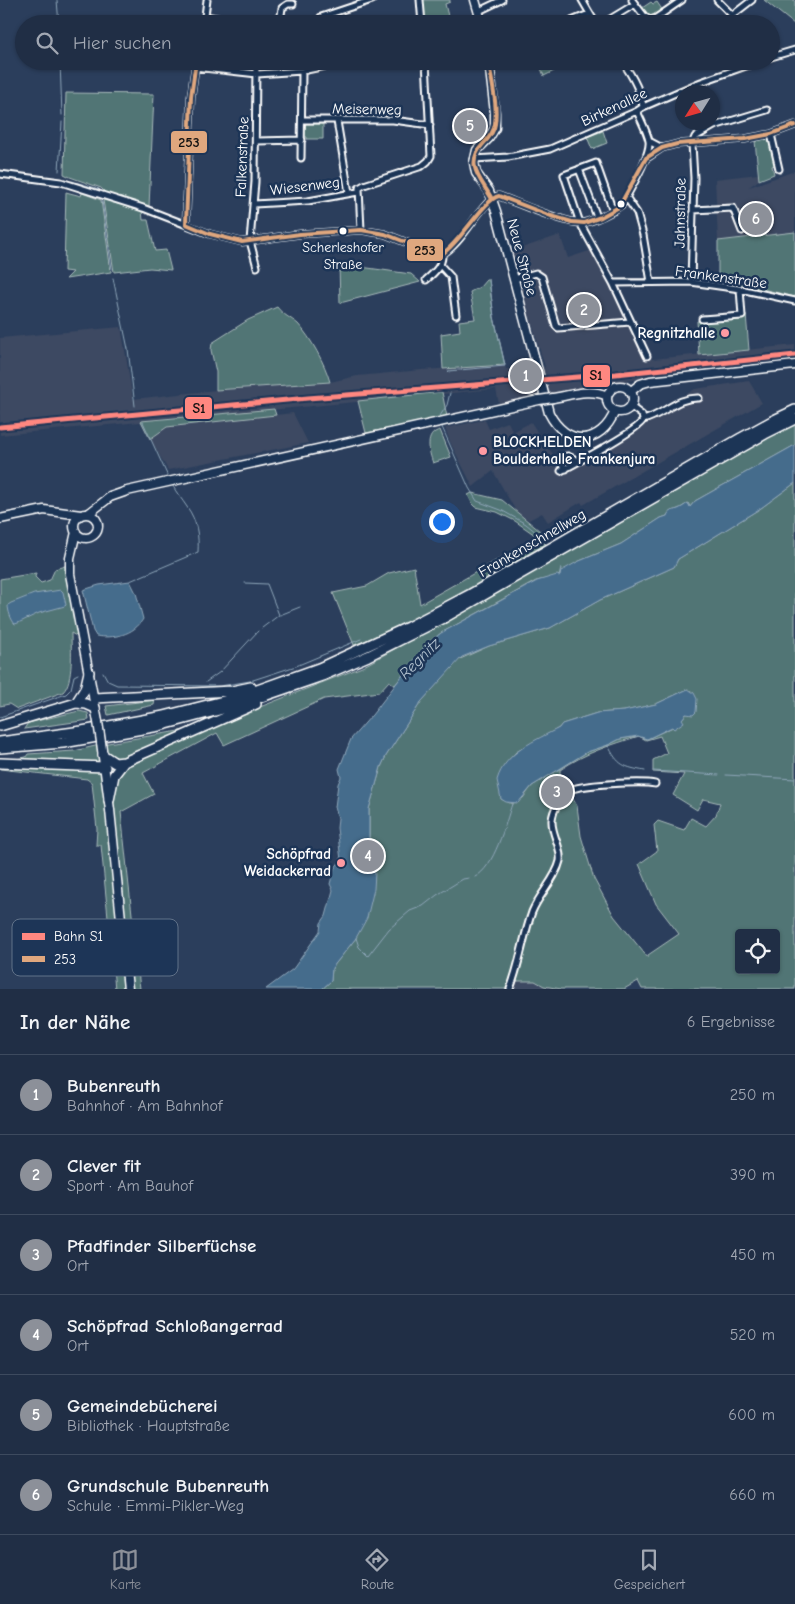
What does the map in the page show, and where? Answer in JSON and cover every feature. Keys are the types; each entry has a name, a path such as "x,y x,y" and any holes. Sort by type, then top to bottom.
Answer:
{"highway":[{"name":"Frankenschnellweg","path":"278,688 362,650 424,619 524,564 764,425 795,410"},
{"name":"Frankenschnellweg","path":"278,688 368,656 442,619 765,434 795,419"},
{"path":"76,703 85,690 89,672"},
{"path":"94,698 278,688"},
{"path":"0,742 82,731 164,716 278,688"},
{"path":"0,748 63,743 159,726 238,705 278,688"},
{"path":"103,756 114,763 124,762 243,710 278,688"},
{"path":"0,726 76,703 86,704 95,708"},
{"path":"109,800 114,775 124,762"},
{"path":"0,763 105,767"}],"street":[{"path":"205,15 207,0"},
{"path":"327,15 372,0"},
{"path":"420,0 421,15"},
{"path":"475,0 480,15"},
{"path":"479,11 502,0"},
{"path":"582,0 589,14"},
{"path":"660,15 682,0"},
{"path":"717,0 732,15 752,0"},
{"path":"615,15 634,2 644,15"},
{"path":"281,15 282,8 288,4 293,4"},
{"path":"276,10 281,15"},
{"path":"780,54 795,50"},
{"path":"186,224 191,103 195,70"},
{"path":"233,70 257,74 307,70"},
{"name":"Falkenstraße","path":"250,241 254,204 257,70"},
{"name":"Wiesenweg","path":"361,230 359,188 422,166 431,156 427,70"},
{"path":"474,159 477,150 489,138 494,128 495,113 490,70"},
{"path":"627,70 642,99 643,107"},
{"name":"Birkenallee","path":"474,159 508,157 550,149 701,82 736,70"},
{"path":"301,158 303,120 302,71"},
{"path":"692,144 695,137 714,126 767,110"},
{"path":"0,174 61,182 146,208 222,238 242,242 300,234 361,230 385,234 433,253 442,254 454,244 492,199 499,196 566,220 580,223 613,211 626,197 649,149 649,141 638,111"},
{"name":"Meisenweg","path":"303,120 393,120 430,125"},
{"path":"337,121 349,193"},
{"path":"646,158 662,148 677,144 745,139 771,134 795,125"},
{"path":"771,134 779,169"},
{"path":"256,141 302,140"},
{"path":"649,141 662,148"},
{"name":"Jahnstraße","path":"691,282 694,178 692,144"},
{"name":"Neue Straße","path":"474,159 476,173 492,199 549,413 560,429 577,437 594,436 607,426 615,411"},
{"path":"613,211 596,163 564,175 580,223 613,283 647,356"},
{"path":"579,169 597,217"},
{"name":"Wiesenweg","path":"254,204 308,201 358,192"},
{"path":"626,197 637,213 643,235 651,282"},
{"path":"693,210 730,207 735,210 742,231"},
{"path":"250,241 257,267"},
{"path":"426,280 440,265 443,257 442,254"},
{"path":"440,265 451,277 456,315"},
{"path":"514,279 536,273 542,277 558,328 630,322"},
{"name":"Frankenstraße","path":"613,283 691,282 740,289 795,301"},
{"path":"702,319 742,316 740,289"},
{"path":"630,392 640,384 650,381 795,365"},
{"path":"616,387 625,388 632,397 630,406 624,411 615,411 608,403 607,396 616,387"},
{"path":"121,919 105,767 70,574 75,520 117,493 539,400 582,392 596,392 607,396"},
{"path":"579,461 568,456 562,457 560,462 564,470 639,426 643,420 685,399 698,398"},
{"path":"630,406 642,415 643,420"},
{"path":"74,547 98,531 97,520 105,502"},
{"path":"0,519 44,510 85,514 97,520"},
{"path":"61,513 86,538"},
{"path":"510,989 532,912 560,860 559,848 552,828 552,820 558,803 567,792 575,788 618,784 656,784"},
{"path":"127,976 128,989"}],"shaded area":[{"path":"795,171 795,232 718,241 715,179 758,174 759,180 749,187"},
{"path":"560,235 568,258 595,249 652,359 795,345 795,362 616,382 499,405 496,389 0,435 0,338 121,327 133,399 216,390 330,382 357,376 421,370 505,365 506,369 545,367 510,252"},
{"path":"749,381 762,403 583,505 581,502 548,522 542,513 529,520 517,513 493,471 473,487 445,428 483,420 484,418 489,429 508,422 513,432 531,422 553,454 584,455 695,389"},
{"path":"293,413 308,443 168,470 150,439 167,427"},
{"path":"511,981 535,981 544,986 561,989 509,989"}],"green space":[{"path":"423,0 450,0 450,2 445,4 448,15 424,15"},
{"path":"764,0 795,0 795,24 794,24"},
{"path":"651,2 653,4 657,2 663,11 656,15 648,15 642,8"},
{"path":"542,70 556,70 544,76"},
{"path":"66,93 154,94 149,207 107,194 101,188 64,174"},
{"path":"305,124 323,124 323,139 307,139 307,137 304,137"},
{"path":"603,131 607,143 592,149 587,137"},
{"path":"768,138 775,165 772,166 774,174 759,180 755,141"},
{"path":"66,192 81,196 82,193 101,200 111,272 66,279 73,272 64,271"},
{"path":"103,200 142,211 143,220 148,220 155,251 166,250 171,270 150,268 114,272"},
{"path":"795,232 795,297 722,279 722,276 718,276 718,241"},
{"path":"339,264 411,274 420,282 340,303"},
{"path":"486,280 489,280 494,317 505,365 443,369 441,334 460,331 459,321 475,319 470,292 480,287"},
{"path":"277,307 298,324 308,336 321,359 330,382 216,390 216,372 211,350 212,343 248,320"},
{"path":"746,314 749,350 699,355 697,321"},
{"path":"442,392 447,417 366,433 358,401"},
{"path":"274,409 276,415 167,427 150,439 141,421"},
{"path":"795,425 795,445 695,501 690,507 688,503 679,509 671,511 667,516 621,544 577,562 560,576 536,581 441,633 426,645 395,685 389,681 379,692 324,699 224,745 217,733 143,773 154,794 121,812 132,919 108,919 101,845 96,845 97,829 92,783 87,779 0,769 0,762 26,757 28,754 74,751 108,743 214,725 362,667 552,562 782,430"},
{"path":"440,430 451,457 433,463 429,449 430,439 435,432"},
{"path":"795,483 795,989 642,989 638,981 624,989 561,989 544,986 535,981 511,981 509,989 322,989 331,981 332,968 356,938 372,863 370,858 369,809 381,767 386,756 421,702 458,660 489,646 550,628 600,600 674,567 678,559 761,508","holes":["688,689 690,713 686,714 674,729 673,727 647,739 640,737 646,740 660,736 667,753 653,760 653,772 684,774 673,795 697,810 703,799 720,803 716,815 706,826 691,818 684,830 658,821 654,825 657,851 639,864 656,904 679,934 648,955 648,958 614,916 594,879 581,836 577,806 569,792 558,802 551,793 560,782 560,770 569,764 598,750 638,736 620,739 587,752 532,786 523,798 512,804 501,799 508,761 516,752 559,728 562,724 597,713 625,711 656,704"]},
{"path":"472,493 502,500 540,531 535,535 515,521 497,512 476,507 468,495"},
{"path":"536,538 546,544 428,611 354,645 333,593 367,586 389,573 414,567 420,604"},
{"path":"68,565 78,637 71,633 71,664 67,687 63,692 17,709 9,704 0,706 0,579 36,573 35,577 41,583 50,580 55,569"},
{"path":"155,700 154,705 108,715 106,706"},
{"path":"79,711 88,713 89,720 24,729 28,723"},
{"path":"114,976 139,976 140,989 115,989"}],"water":[{"name":"Regnitz","path":"795,445 795,483 761,508 678,559 674,567 600,600 550,628 489,646 462,657 421,702 386,756 381,767 369,809 370,858 375,873 374,889 367,918 356,938 332,968 331,981 322,989 266,989 293,969 320,931 321,923 326,916 333,890 330,884 334,869 341,860 337,828 338,818 335,807 338,784 341,777 339,769 351,739 426,645 441,633 537,581 557,575 560,576 561,571 577,562 621,544 667,516 671,511 679,509 688,503 690,507 695,501"},
{"path":"130,581 136,593 143,619 134,629 122,635 96,636 93,631 83,590 99,585"},
{"path":"61,590 65,606 39,613 15,624 10,615 8,605 34,594"},
{"path":"688,689 694,693 697,699 696,712 693,715 686,714 682,719 684,722 674,729 672,727 647,739 638,736 620,739 587,752 532,786 518,803 506,802 501,799 497,780 501,770 514,754 531,742 559,728 562,724 597,713 624,711 656,704"}],"waterway":[{"path":"57,0 58,15"},
{"path":"60,70 62,115"},
{"path":"59,171 62,122"},
{"path":"72,181 99,189 101,192"},
{"path":"102,201 112,269"},
{"path":"113,278 128,349 135,406"},
{"path":"449,372 505,366 494,317 489,280"},
{"path":"440,416 447,405 450,393"},
{"path":"143,422 169,479"},
{"path":"442,427 469,488 477,501 501,510 526,524 537,533"},
{"path":"130,581 198,552 198,535 193,517 172,484"},
{"path":"559,577 561,568"},
{"path":"245,583 267,584 279,615 262,628"},
{"path":"280,615 300,607"},
{"path":"206,682 220,672 258,631"},
{"path":"103,672 108,681 117,685 220,686 250,681 296,666 361,639"},
{"path":"0,717 66,694 71,689 74,676 78,674"},
{"path":"608,745 622,764 645,771"},
{"path":"653,771 719,775"},
{"path":"726,775 795,779"},
{"path":"475,877 482,872 494,855 512,804"},
{"path":"356,938 359,947 368,956 389,929 410,911 423,906 463,879 469,878"}],"rail line":[{"name":"S1","path":"0,427 308,398 616,374 795,355"}],"transit line":[{"name":"253","path":"186,224 191,97 195,70"},
{"name":"253","path":"490,70 495,100 495,124 491,135 477,152 475,165 476,172 492,199"},
{"name":"253","path":"186,224 210,234 242,242 300,234 361,230 385,234 433,253 442,254 457,240 486,205 499,196 551,216 572,222 584,223 601,217 619,207 646,158 662,148 677,144 745,139 771,134 795,125"}],"place":[{"name":"Gemeindebücherei","path":"470,126"},
{"name":"Grundschule Bubenreuth","path":"756,219"},
{"name":"Scherleshofer Straße","path":"343,231"},
{"name":"Clever fit","path":"584,310"},
{"name":"Regnitzhalle","path":"725,333"},
{"name":"Bubenreuth","path":"526,376"},
{"name":"BLOCKHELDEN Boulderhalle Frankenjura","path":"483,451"},
{"name":"Pfadfinder Silberfüchse","path":"557,792"},
{"name":"Schöpfrad Schloßangerrad","path":"368,856"},
{"name":"Schöpfrad Weidackerrad","path":"341,863"}]}
